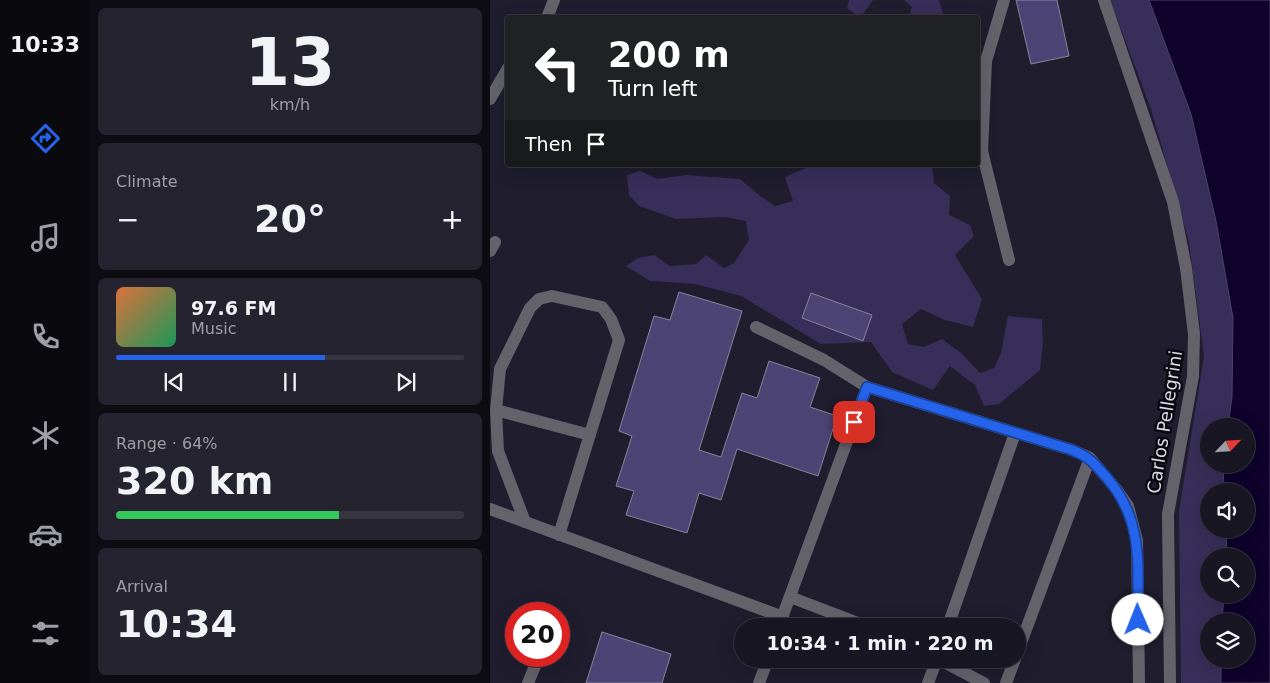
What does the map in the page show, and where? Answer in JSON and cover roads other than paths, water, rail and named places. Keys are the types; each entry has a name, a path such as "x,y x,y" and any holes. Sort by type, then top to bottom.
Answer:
{"street":[{"path":"548,15 554,0"},
{"path":"1004,0 986,61 982,151 1009,260"},
{"name":"Carlos Pellegrini","path":"1104,0 1173,202 1186,268 1194,334 1193,376 1168,514 1170,683"},
{"path":"490,99 505,73"},
{"path":"525,522 498,451 496,410 500,369 530,308 539,299 552,296 602,307 611,319 619,340 559,535"},
{"path":"756,327 824,360 867,387 1090,458 1128,506 1137,540 1139,683"},
{"path":"782,618 867,387"},
{"path":"496,410 590,435"},
{"path":"951,618 1015,434"},
{"path":"1026,630 1090,458"},
{"path":"490,509 771,618"},
{"path":"790,596 846,618"},
{"path":"528,683 535,667"},
{"path":"759,683 765,668"},
{"path":"928,683 934,668"},
{"path":"955,668 984,683"},
{"path":"1006,683 1012,668"}]}
